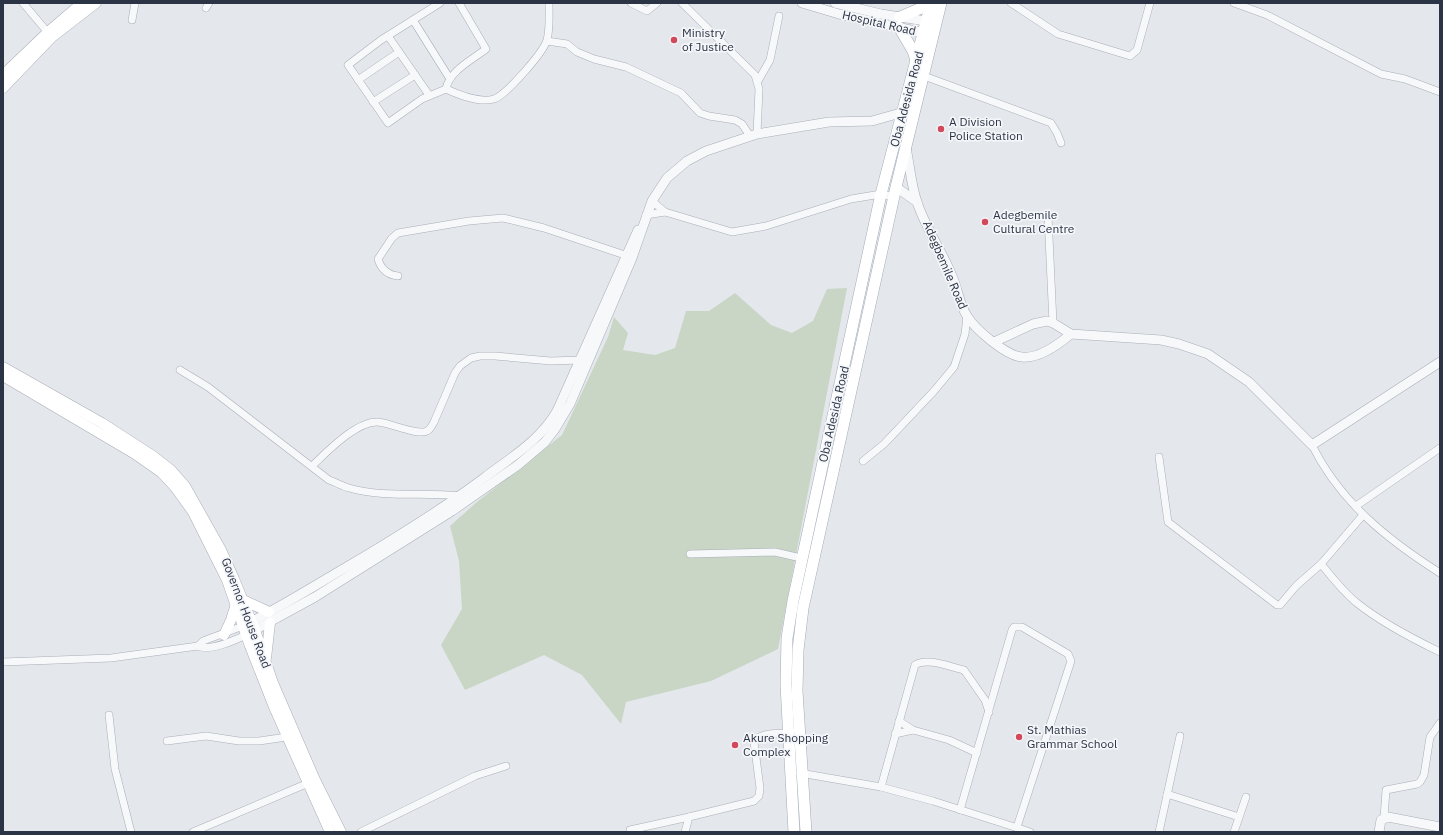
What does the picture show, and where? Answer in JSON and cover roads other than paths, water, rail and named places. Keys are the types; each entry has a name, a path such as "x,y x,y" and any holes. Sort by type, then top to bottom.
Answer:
{"main road":[{"path":"4,82 82,3"},
{"path":"50,34 96,3"},
{"path":"917,63 899,22 919,9 925,3"},
{"name":"Oba Adesida Road","path":"932,3 932,22"},
{"name":"Oba Adesida Road","path":"794,832 797,774 798,650 803,608 895,192 924,76 929,35 932,22 941,3"},
{"name":"Oba Adesida Road","path":"806,832 797,774 788,733 787,638 801,558 835,414 881,194 917,63 929,35"},
{"name":"Governor House Road","path":"3,367 102,423 153,456 171,470 185,486 221,550 287,737 311,782 341,832"},
{"name":"Governor House Road","path":"3,376 97,430 140,458 169,480 193,512 227,580 240,602"},
{"path":"224,635 240,602 269,612"},
{"path":"266,662 270,623"},
{"name":"Governor House Road","path":"249,628 266,662 330,832"}],"street":[{"path":"23,3 50,34"},
{"path":"132,20 135,3"},
{"path":"440,3 388,36 348,65 388,123 429,95 446,90 456,94 485,100 495,98 530,67 547,41 549,3"},
{"path":"446,90 450,78 486,49 459,3"},
{"path":"631,3 647,11 657,3"},
{"path":"682,3 750,70 758,81 759,90 753,135"},
{"name":"Hospital Road","path":"802,3 839,14 899,22 932,22"},
{"name":"Hospital Road","path":"835,3 881,14 929,35"},
{"path":"1011,3 1058,34 1130,56 1137,50 1150,3"},
{"path":"1234,3 1267,15 1381,74 1405,80 1440,92"},
{"path":"758,81 770,60 779,16"},
{"path":"413,20 450,78"},
{"path":"388,36 429,95"},
{"path":"547,41 567,44 577,52 594,59 626,67 681,93 700,113 708,116 735,120 742,124 753,135"},
{"path":"358,80 399,52"},
{"path":"373,102 415,75"},
{"path":"924,76 1051,123 1057,132 1061,143"},
{"path":"3,662 111,658 198,646 204,648 222,645 249,628 269,612 370,553 460,496 510,460 542,432 557,411 625,255 645,219 652,201 667,178 687,161 706,151 753,135 829,122 872,121 904,112"},
{"name":"Adegbemile Road","path":"906,148 917,202 952,277 967,316 994,342 1009,353 1028,357 1045,350 1071,334"},
{"path":"652,201 665,212 725,230 740,231 766,226 851,199 881,194 895,192 917,202"},
{"path":"645,219 665,212"},
{"path":"1048,216 1054,323"},
{"path":"398,276 385,272 378,259 392,238 398,233 503,218 524,222 625,255"},
{"path":"198,646 203,641 270,623 452,511 518,465 545,442 555,429 570,404 643,231 645,219"},
{"path":"862,461 884,444 934,391 954,367 965,334 967,316"},
{"path":"994,342 1038,322 1054,323 1071,334 1162,340 1180,344 1208,354 1250,382 1312,445 1330,477 1363,515 1388,538 1440,573"},
{"path":"312,466 340,440 370,423 391,424 419,432 426,432 431,429 460,366 471,358 480,356 494,356 551,361 580,360"},
{"path":"1312,445 1440,362"},
{"path":"180,370 208,387 329,480 350,488 386,493 434,493 460,496"},
{"path":"1356,506 1440,448"},
{"path":"1159,457 1168,522 1274,604 1280,605 1296,586 1321,564 1363,515"},
{"path":"690,554 775,552 801,558"},
{"path":"1321,564 1343,590 1356,602 1410,637 1440,652"},
{"path":"960,810 1014,627 1022,627 1070,657 1070,668 1016,827"},
{"path":"881,787 898,721 915,666 920,662 964,670 985,700 989,712"},
{"path":"109,715 115,769 131,832"},
{"path":"898,721 913,730 949,740 977,753"},
{"path":"1379,832 1381,820 1384,818 1386,790 1416,784 1423,779 1430,737 1440,723"},
{"path":"895,734 913,730"},
{"path":"630,830 754,801 759,796 760,788 754,742 756,738 762,735 788,733"},
{"path":"167,741 206,736 239,741 259,741 287,737"},
{"path":"1158,832 1180,736"},
{"path":"361,832 447,790 464,780 506,766"},
{"path":"797,774 881,787 1030,832"},
{"path":"193,832 207,829 311,782"},
{"path":"1167,794 1239,817"},
{"path":"1234,832 1246,797"},
{"path":"685,832 689,817"},
{"path":"1384,818 1440,828"}],"place":[{"name":"Ministry of Justice","path":"674,40"},
{"name":"A Division Police Station","path":"941,129"},
{"name":"Adegbemile Cultural Centre","path":"985,222"},
{"name":"St. Mathias Grammar School","path":"1019,737"},
{"name":"Akure Shopping Complex","path":"735,745"}]}
